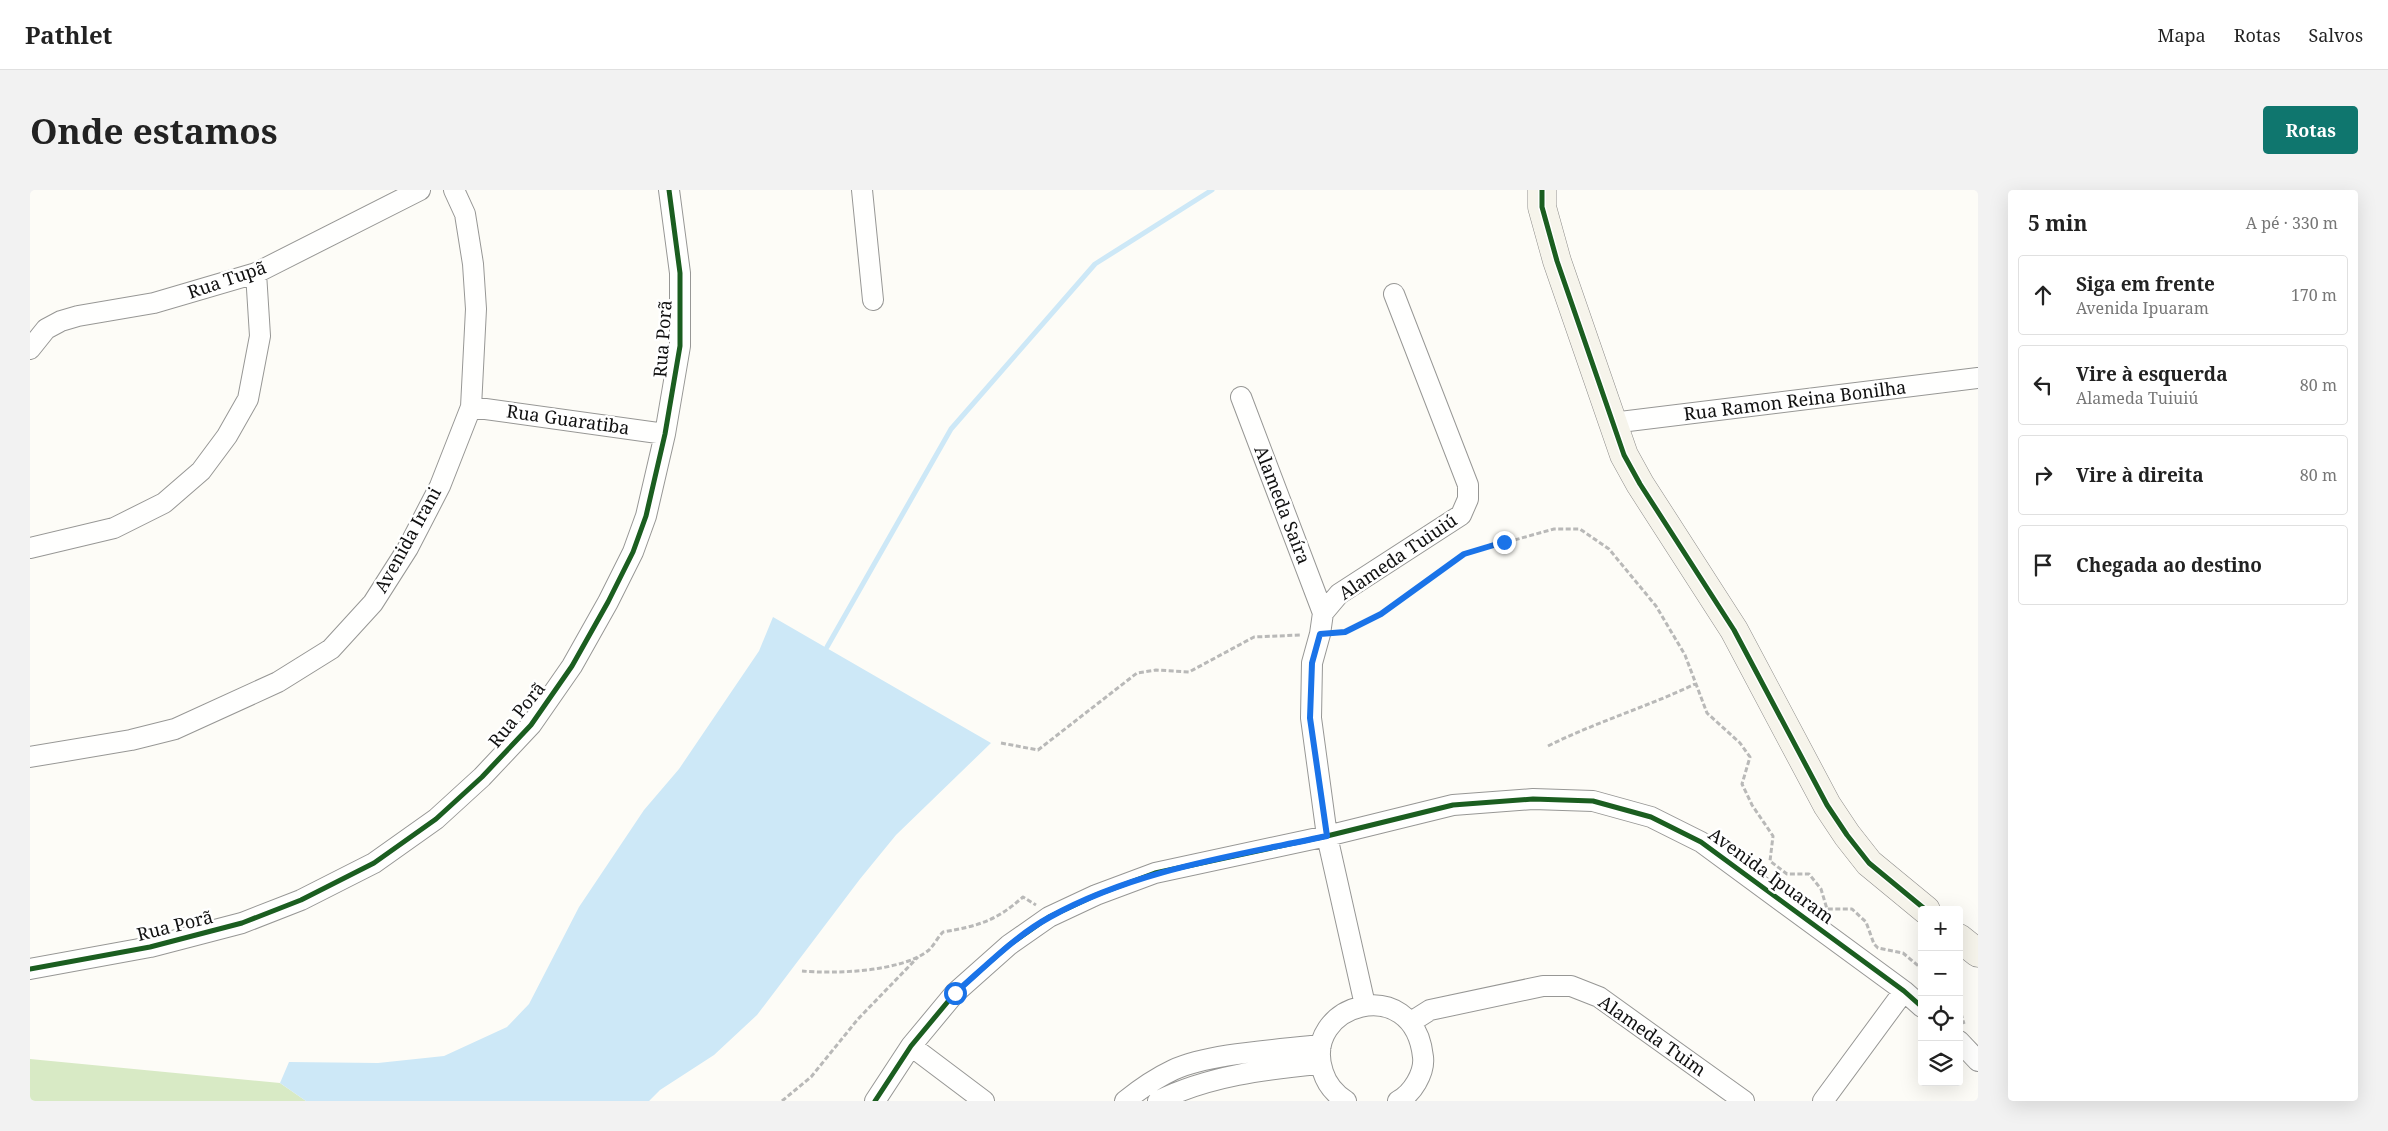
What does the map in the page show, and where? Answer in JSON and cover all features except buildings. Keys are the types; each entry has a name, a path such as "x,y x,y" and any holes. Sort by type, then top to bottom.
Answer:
{"main road":[{"path":"1542,190 1542,207 1557,260 1624,455 1640,484 1734,630 1828,805 1869,863 1921,906"},
{"path":"1963,941 1978,953"}],"street":[{"name":"Rua Tupã","path":"30,349 46,329 61,321 78,316 154,304 256,273 420,190"},
{"name":"Avenida Irani","path":"30,757 122,741 175,729 278,682 331,648 372,603 408,548 440,486 471,407 476,309 474,264 465,214 454,190"},
{"name":"Rua Porã","path":"30,969 150,946 242,923 301,900 374,863 436,819 482,777 531,725 572,666 608,602 633,552 646,516 666,434 680,346 680,273 669,190"},
{"path":"862,190 873,300"},
{"path":"30,548 114,528 164,503 201,471 227,436 248,399 260,336 256,273"},
{"name":"Alameda Tuiuiú","path":"1365,1005 1327,836 1310,702 1312,663 1323,614 1339,594 1461,515 1468,499 1468,485 1394,294"},
{"name":"Rua Ramon Reina Bonilha","path":"1612,424 1978,378"},
{"name":"Alameda Saíra","path":"1241,397 1323,614"},
{"name":"Rua Guaratiba","path":"471,407 666,434"},
{"name":"Avenida Ipuaram","path":"875,1101 911,1046 955,993 1009,945 1049,917 1096,895 1155,873 1327,836 1453,806 1533,799 1593,801 1650,817 1701,842 1904,991 1918,1003"},
{"name":"Alameda Tuim","path":"1411,1022 1430,1010 1543,986 1571,986 1599,997 1744,1101"},
{"path":"1823,1101 1904,991"},
{"path":"1346,1101 1338,1097 1326,1082 1321,1054 1326,1032 1335,1020 1346,1011 1365,1005 1378,1005 1396,1010 1411,1022 1422,1041 1424,1062 1417,1083 1402,1100"},
{"path":"1965,1035 1978,1061"},
{"path":"911,1046 984,1101"},
{"path":"1125,1101 1145,1086 1174,1070 1200,1061 1321,1054"},
{"path":"1158,1101 1189,1088 1321,1054"}],"path":[{"path":"1001,743 1038,750 1137,673 1156,670 1188,672 1254,637 1345,632 1381,614 1464,554 1554,528 1580,529 1609,548 1656,606 1685,655 1707,713 1740,743 1750,757 1742,784 1752,805 1773,836 1770,861 1787,874 1809,874 1822,889 1827,909 1852,909 1866,922 1878,948 1903,953 1918,966"},
{"path":"1548,746 1578,731 1660,701 1695,684"},
{"path":"782,1101 811,1077 858,1019 918,957 930,949 943,932 972,927 998,917 1023,897 1032,901 1049,917"},
{"path":"802,970 835,974 865,971 918,957"}],"green space":[{"path":"30,1059 280,1083 306,1101 30,1101"}],"water":[{"path":"773,617 991,743 896,835 860,879 757,1015 714,1055 660,1090 649,1101 306,1101 280,1083 289,1062 378,1063 444,1056 507,1027 529,1004 579,907 644,810 679,769 759,651"}],"waterway":[{"path":"827,647 951,429 1095,264 1212,190"}],"cycle path":[{"path":"30,969 150,947 242,923 301,900 374,863 436,819 482,777 531,725 572,666 608,602 633,552 646,516 665,434 680,346 680,273 669,190"},
{"path":"1542,190 1542,207 1557,261 1624,455 1640,484 1734,630 1827,805 1869,863 1921,906"},
{"path":"875,1101 911,1046 955,993 1009,945 1049,917 1096,895 1155,873 1327,836 1453,805 1533,799 1593,801 1651,817 1701,842 1904,991 1918,1003"}],"route":[{"path":"955,993 1009,945 1049,917 1096,895 1155,873 1327,836 1310,718 1312,663 1320,634 1345,632 1381,614 1464,554 1504,542"}]}
